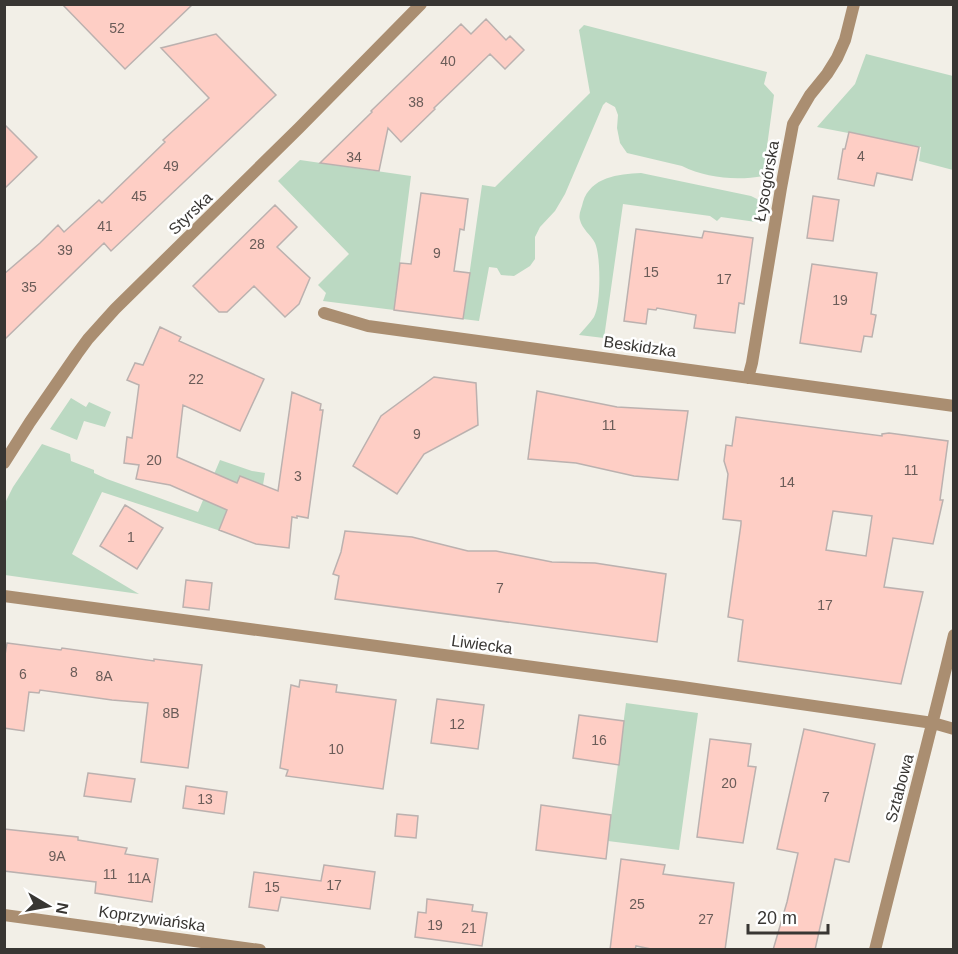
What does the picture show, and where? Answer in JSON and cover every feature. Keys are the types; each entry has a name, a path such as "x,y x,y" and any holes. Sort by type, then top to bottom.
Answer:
{"street":[{"name":"Styrska","path":"4,463 88,339 421,4"},
{"name":"Łysogórska","path":"748,378 793,124 810,95 837,58 845,40 854,4"},
{"name":"Beskidzka","path":"324,313 368,326 954,406"},
{"name":"Liwiecka","path":"4,596 649,683 933,723 954,729"},
{"name":"Sztabowa","path":"875,950 954,635"},
{"name":"Koprzywiańska","path":"4,915 260,950"}],"green space":[{"path":"584,25 767,72 764,84 774,95 763,176 732,178 711,176 682,166 627,153 620,143 617,128 618,115 615,107 606,102 565,194 535,237 535,259 530,266 514,276 501,275 497,268 489,267 479,321 463,319 482,185 495,187 590,93 579,30"},
{"path":"866,54 953,76 953,170 919,161 921,147 817,127 855,84"},
{"path":"300,160 411,176 394,310 323,301 326,293 318,285 349,254 278,181"},
{"path":"641,173 751,196 759,200 756,222 721,217 717,221 710,216 623,204 604,338 579,335 594,317 598,302 599,280 597,249 580,218 583,202 592,187 606,178"},
{"path":"71,398 86,407 89,402 111,412 105,427 84,421 77,440 50,429"},
{"path":"42,444 70,454 71,461 94,470 94,473 107,479 198,512 220,460 265,473 263,485 242,538 102,492 72,554 139,594 5,575 5,503"},
{"path":"626,703 698,713 679,850 608,841"}],"building":[{"path":"62,4 193,4 125,69"},
{"path":"486,19 506,40 510,36 524,50 505,69 490,54 401,142 388,128 379,171 320,163 461,24 471,34"},
{"path":"216,34 276,95 111,251 104,243 4,340 4,274 58,225 64,232 99,200 102,203 165,142 163,140 209,98 161,48"},
{"path":"4,124 37,157 4,189"},
{"path":"849,132 919,147 912,180 877,173 874,186 838,179 843,149 845,149"},
{"path":"421,193 468,199 464,230 460,229 454,271 470,273 463,319 394,310 400,263 411,264"},
{"path":"813,196 839,200 833,241 807,238"},
{"path":"275,205 297,227 277,247 310,278 299,304 285,317 254,286 227,312 219,312 193,286"},
{"path":"636,229 702,238 704,231 753,238 744,304 739,303 735,333 694,328 696,315 657,308 656,310 648,309 646,324 624,321"},
{"path":"812,264 877,273 871,314 876,315 872,337 864,336 861,352 800,343"},
{"path":"160,327 181,337 179,341 264,379 240,431 183,405 177,457 237,483 240,476 278,491 292,392 321,404 320,410 323,410 308,518 292,517 289,548 256,544 219,530 227,510 170,485 136,479 139,465 124,463 127,437 132,438 139,385 127,380 135,363 143,365"},
{"path":"434,377 476,383 478,425 424,454 397,494 353,466 381,416"},
{"path":"537,391 617,407 688,411 678,480 634,476 576,463 528,459"},
{"path":"736,417 882,436 882,434 889,433 948,441 940,500 943,500 933,544 893,538 884,587 923,592 901,684 738,661 743,620 728,617 741,521 723,519 728,474 724,461 726,445 732,446","holes":["833,511 872,516 866,556 826,550"]},
{"path":"125,505 163,528 137,569 100,546"},
{"path":"345,531 412,537 468,551 496,551 552,562 595,563 666,574 657,642 335,599 339,576 333,574"},
{"path":"186,580 212,583 209,610 183,607"},
{"path":"7,643 202,665 188,768 141,762 148,703 40,690 39,693 29,692 24,731 4,728 4,661"},
{"path":"300,680 337,685 336,692 396,700 383,789 286,776 288,770 280,768 291,685 299,687"},
{"path":"437,699 484,705 478,749 431,743"},
{"path":"579,715 624,721 619,765 573,758"},
{"path":"804,729 875,744 849,862 835,859 815,950 773,950 798,853 777,849"},
{"path":"710,739 751,744 748,766 756,767 743,843 697,837"},
{"path":"88,773 135,779 131,802 84,796"},
{"path":"186,786 227,792 224,814 183,808"},
{"path":"541,805 611,815 606,859 536,850"},
{"path":"397,814 418,816 416,838 395,836"},
{"path":"4,829 78,837 78,840 127,848 125,854 158,859 152,902 95,893 96,882 4,871"},
{"path":"621,859 665,865 663,874 734,883 725,950 656,950 636,946 635,950 610,950"},
{"path":"324,865 375,872 370,909 281,897 278,911 249,907 254,872 321,881"},
{"path":"427,899 473,905 472,911 487,913 482,946 415,937 418,912 426,913"}]}
